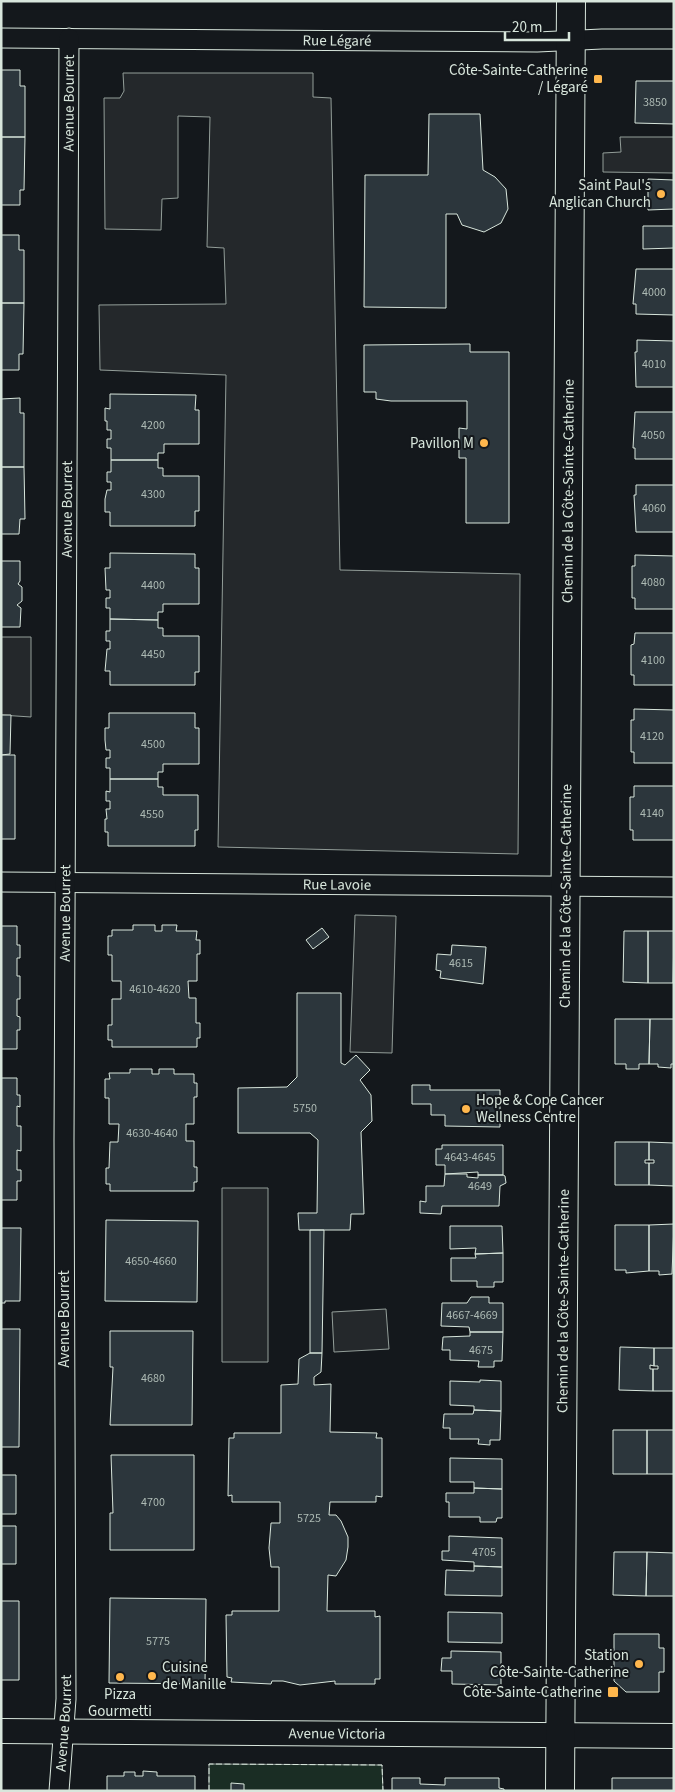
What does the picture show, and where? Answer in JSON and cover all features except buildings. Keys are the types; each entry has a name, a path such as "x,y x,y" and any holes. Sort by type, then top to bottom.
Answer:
{"main road":[{"name":"Chemin de la Côte-Sainte-Catherine","path":"560,1791 570,1"}],"street":[{"name":"Rue Légaré","path":"1,38 674,39"},
{"name":"Avenue Bourret","path":"59,1791 66,1699 65,883 69,38"},
{"name":"Rue Lavoie","path":"1,882 674,886"},
{"name":"Avenue Victoria","path":"1,1731 674,1736"}],"green space":[{"path":"209,1764 382,1765 383,1791 209,1791"}],"shaded area":[{"path":"123,73 313,73 313,97 331,98 340,570 520,574 518,854 218,847 226,375 100,370 99,305 226,304 224,248 207,247 210,117 178,116 178,198 162,199 161,230 105,229 104,98 120,98 124,91"},
{"path":"620,137 674,137 674,173 603,172 603,153 621,152"},
{"path":"1,637 31,637 31,717 1,715"},
{"path":"355,915 396,916 392,1053 350,1052"},
{"path":"222,1188 268,1188 268,1362 222,1362"},
{"path":"386,1309 389,1349 334,1352 332,1312"}],"fence":[{"path":"209,1791 209,1764 382,1765 383,1791"}],"place":[{"name":"Côte-Sainte-Catherine / Légaré","path":"598,79"},
{"name":"Saint Paul's Anglican Church","path":"661,194"},
{"name":"Pavillon M","path":"484,443"},
{"name":"Hope & Cope Cancer Wellness Centre","path":"466,1109"},
{"name":"Station Côte-Sainte-Catherine","path":"639,1664"},
{"name":"Cuisine de Manille","path":"152,1676"},
{"name":"Pizza Gourmetti","path":"120,1677"},
{"name":"Côte-Sainte-Catherine","path":"613,1692"}]}
